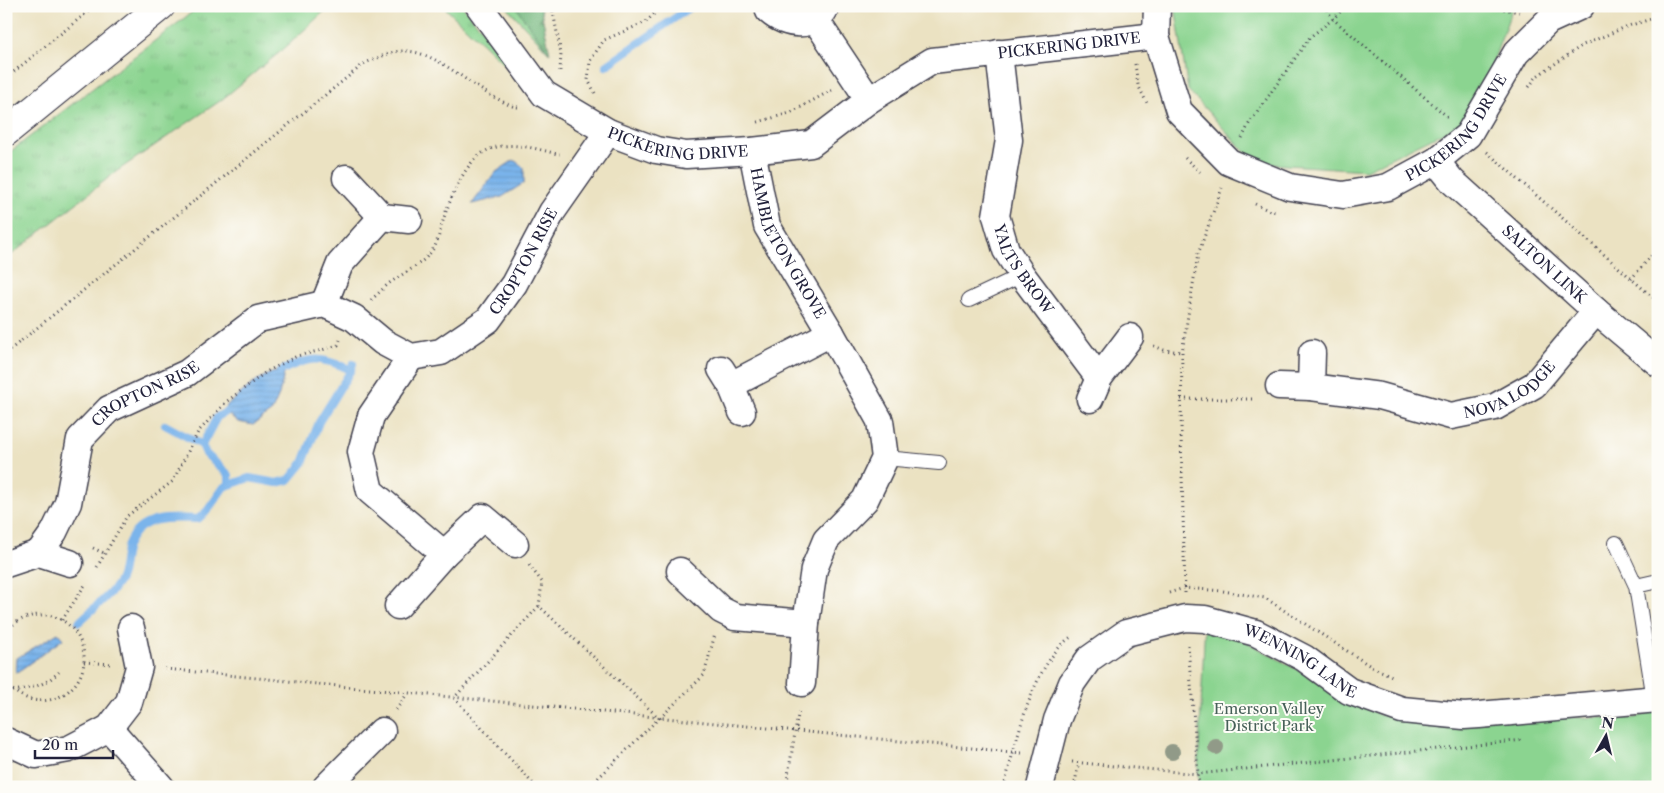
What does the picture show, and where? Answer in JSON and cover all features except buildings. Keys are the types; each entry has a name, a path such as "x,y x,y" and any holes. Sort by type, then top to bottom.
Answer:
{"street":[{"path":"6,132 161,6"},
{"name":"PICKERING DRIVE","path":"479,6 544,94 608,132 656,150 686,155 752,151 811,144 870,100 932,61 1156,36 1179,112 1229,162 1290,187 1343,195 1388,187 1436,161 1468,135 1537,13 1581,6"},
{"path":"1156,36 1157,6"},
{"path":"769,11 787,23 803,24 821,12 870,100"},
{"name":"YALTS BROW","path":"999,53 1009,140 996,216 1006,250 1094,388 1130,337"},
{"name":"CROPTON RISE","path":"411,357 441,352 488,320 514,284 552,212 608,132"},
{"name":"HAMBLETON GROVE","path":"752,151 767,226 831,333 880,421 885,458"},
{"name":"SALTON LINK","path":"1436,161 1452,182 1596,311 1658,363"},
{"path":"346,178 382,217 408,220"},
{"path":"382,217 340,264 324,304 354,318 383,342 411,357 371,416 361,452 370,490 444,554"},
{"name":"CROPTON RISE","path":"39,553 54,532 68,503 80,439 109,410 187,373 258,319 324,304"},
{"name":"NOVA LODGE","path":"1279,386 1311,387 1380,396 1451,416 1495,407 1534,385 1596,311"},
{"name":"HAMBLETON GROVE","path":"742,412 726,377 831,333"},
{"path":"1311,387 1312,353"},
{"path":"802,683 806,623 814,569 826,540 865,500 885,458"},
{"path":"398,606 444,554 483,517 514,544"},
{"path":"6,564 39,553 70,563"},
{"path":"680,571 721,610 734,617 806,623"},
{"name":"WENNING LANE","path":"1040,787 1056,720 1072,683 1089,659 1126,633 1186,618 1205,619 1256,633 1304,658 1349,691 1402,710 1472,716 1656,699"},
{"path":"6,741 36,755 69,749 109,728 129,702 139,667 132,628"},
{"path":"109,728 162,787"},
{"path":"326,787 382,731"}],"lane":[{"path":"969,300 1022,276"},
{"path":"885,458 940,463"},
{"path":"1616,543 1636,586 1656,699"},
{"path":"1636,586 1658,581"}],"path":[{"path":"6,78 95,6"},
{"path":"6,353 365,63 395,52 420,53 452,70 491,96 515,107 531,106 559,76 561,54 552,6"},
{"path":"1324,6 1333,19 1658,302"},
{"path":"1199,787 1186,618 1181,399 1182,352 1198,254 1229,162 1249,124 1310,37 1346,6"},
{"path":"1484,6 1537,13"},
{"path":"1631,279 1658,248"},
{"path":"1181,399 1264,400 1279,386"},
{"path":"454,698 539,606 542,582 514,544"},
{"path":"539,606 659,718"},
{"path":"589,787 704,675 721,610"},
{"path":"6,632 22,619 35,615 49,615 62,620 72,628 80,638 84,650 81,675 74,687 64,695 51,701 37,701 24,698 12,691 6,684"},
{"path":"84,662 1013,752 1079,763 1198,774 1531,739"},
{"path":"12,691 36,687 50,681 60,672"},
{"path":"786,787 796,732 802,683"},
{"path":"454,698 536,787"},
{"path":"1074,787 1079,763"}],"green space":[{"path":"200,6 330,6 286,47 220,101 117,171 6,259 6,155"},
{"path":"443,6 462,6 522,81"},
{"path":"506,6 540,6 550,54"},
{"path":"516,6 540,6 550,54 522,16"},
{"path":"1175,6 1513,6 1473,118 1366,170 1255,163 1188,90"},
{"name":"Emerson Valley District Park","path":"1205,619 1380,715 1635,718 1658,709 1658,787 1199,787"}],"water":[{"path":"514,160 524,168 524,183 502,197 472,204 496,172"},
{"path":"281,371 284,374 279,395 272,411 253,425 238,422 226,412 227,405 252,384 266,375"},
{"path":"58,633 63,639 16,673 17,658"}],"waterway":[{"path":"606,66 692,6"},
{"path":"281,371 308,360 323,360 351,370"},
{"path":"79,622 117,584 122,575 128,544 133,534 140,527 158,520 198,519 207,511 224,487 249,478 277,483 289,480 303,463 319,422 353,364"},
{"path":"226,412 217,417 202,445 206,454 229,475 229,485"},
{"path":"165,425 202,445"}]}
